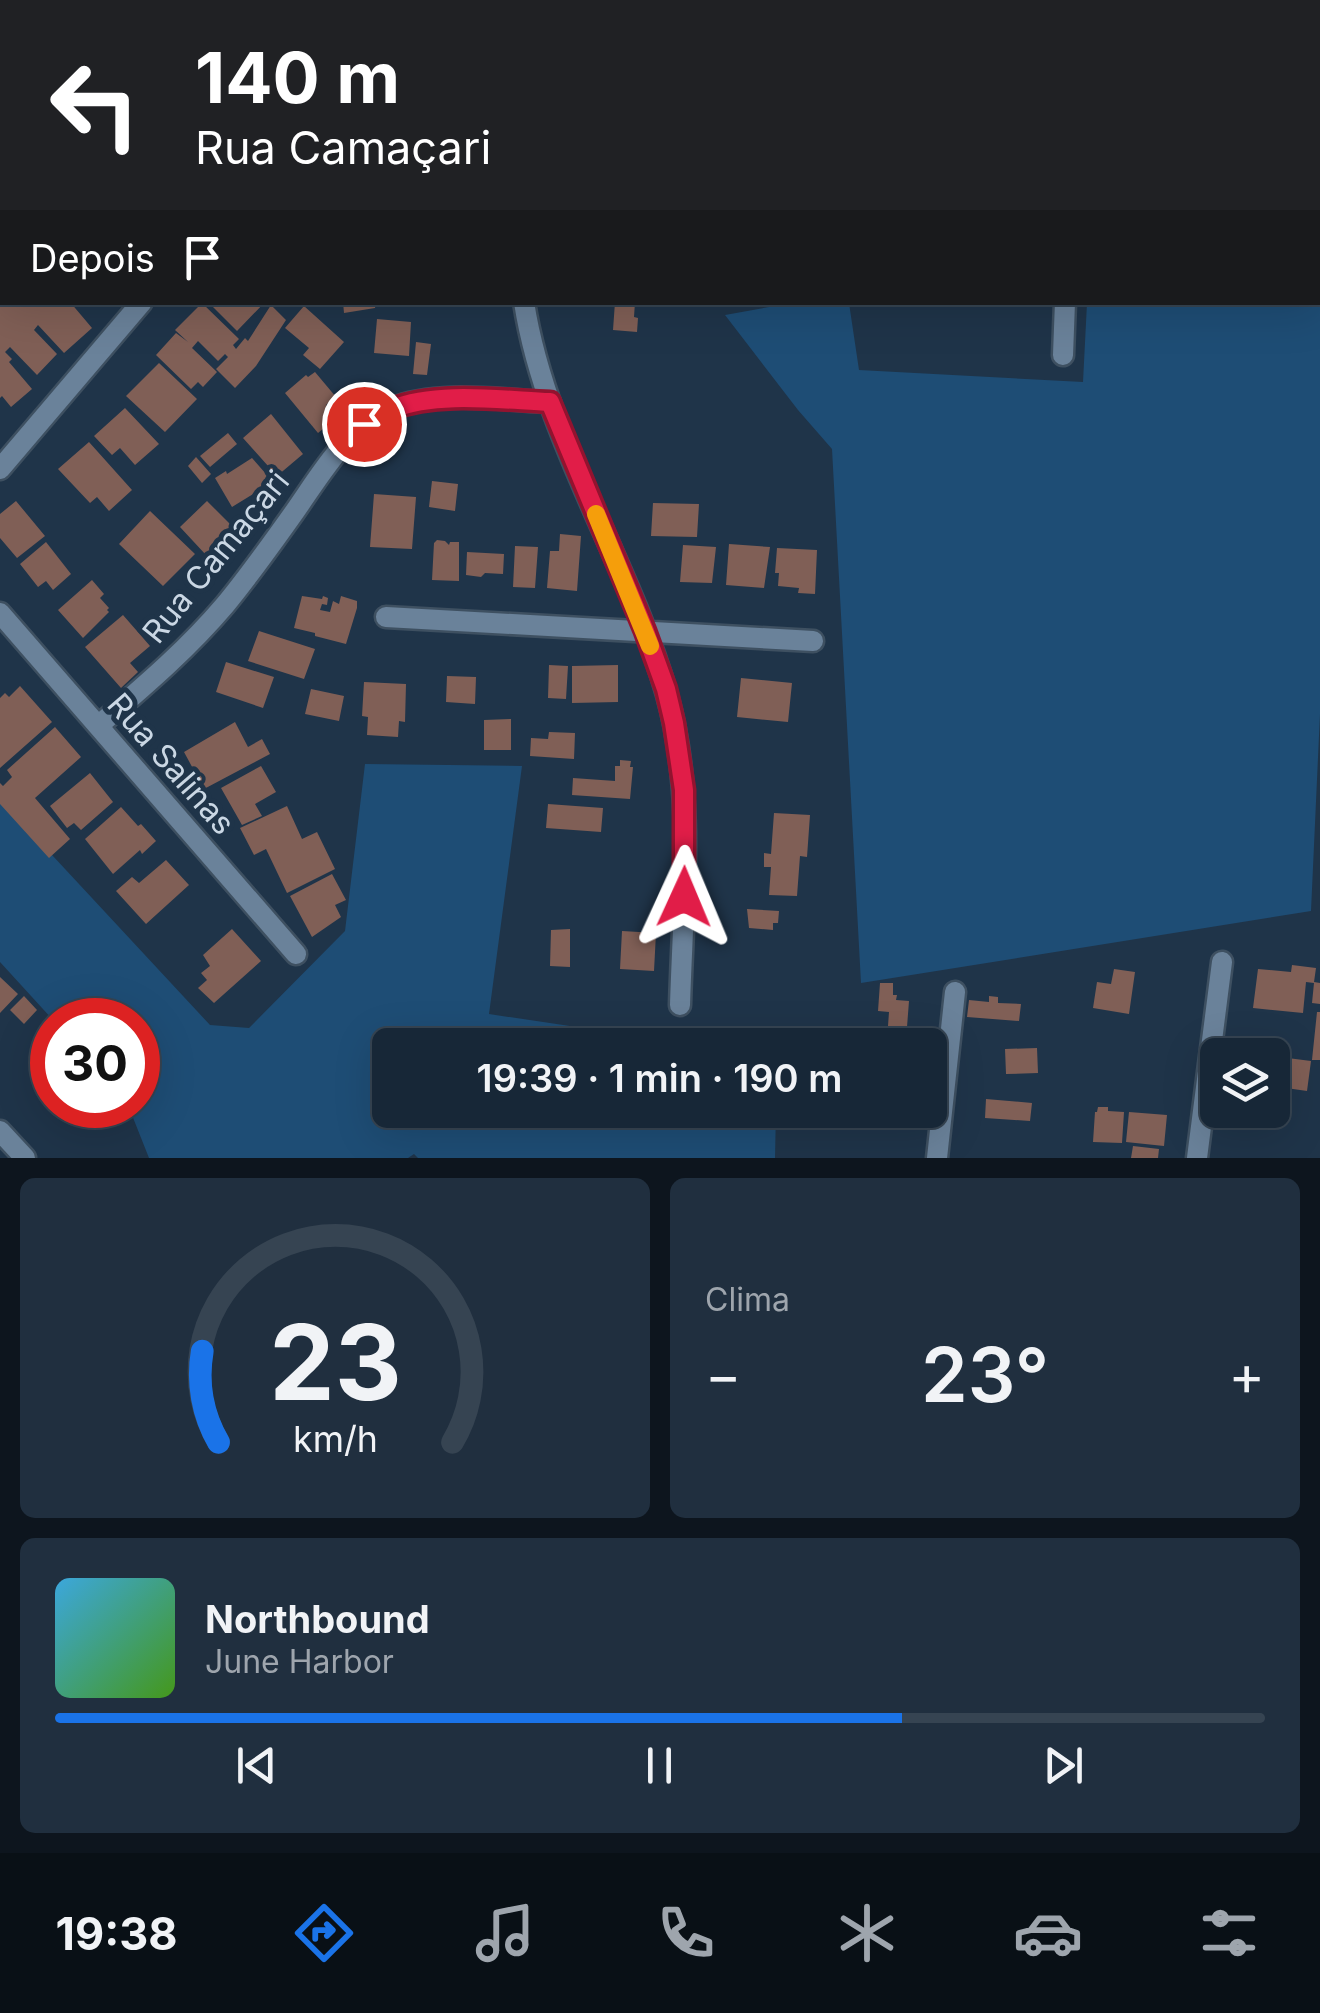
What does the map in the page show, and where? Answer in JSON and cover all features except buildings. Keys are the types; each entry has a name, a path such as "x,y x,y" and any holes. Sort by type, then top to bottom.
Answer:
{"street":[{"path":"0,468 139,305"},
{"path":"525,305 550,402 645,631 674,723 684,790 680,1005"},
{"path":"1063,355 1065,305"},
{"name":"Rua Camaçari","path":"98,726 169,664 223,607 341,447 364,424 390,409 414,402 550,402"},
{"name":"Rua Salinas","path":"0,613 296,954"},
{"path":"386,617 813,641"},
{"path":"1197,1158 1222,962"},
{"path":"937,1158 955,992"},
{"path":"0,1131 24,1158"}],"shaded area":[{"path":"781,305 849,305 859,370 1083,382 1087,305 1320,305 1320,714 1311,911 861,983 832,449 725,315"},
{"path":"365,764 522,766 489,1014 583,1028 372,1028 372,1128 776,1128 775,1158 418,1158 414,1154 408,1158 149,1158 137,1128 160,1128 160,998 33,998 0,962 0,799 210,1025 249,1028 345,931"}],"slow traffic":[{"path":"596,514 650,646"}],"route":[{"path":"364,424 390,409 414,402 550,402 666,689 684,790 684,897"}]}
